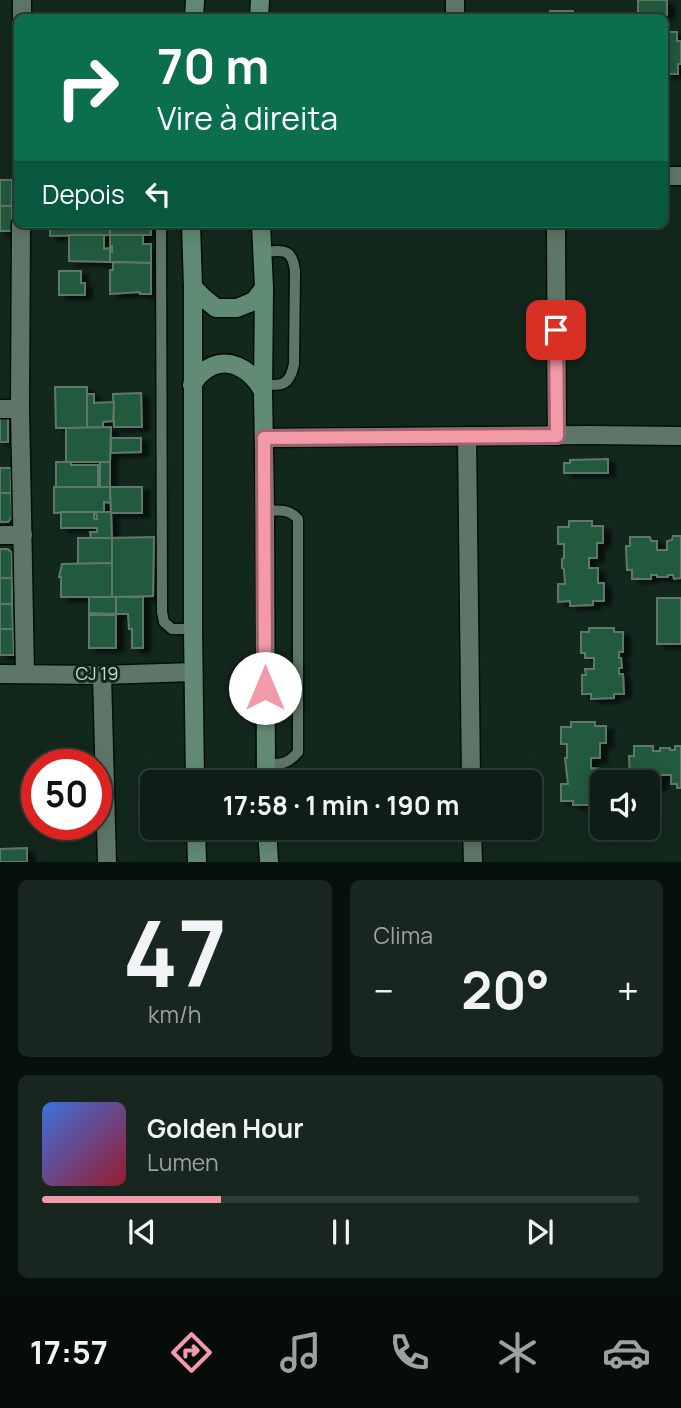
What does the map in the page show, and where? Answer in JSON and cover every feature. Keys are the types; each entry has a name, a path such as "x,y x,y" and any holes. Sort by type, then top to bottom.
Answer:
{"main road":[{"path":"191,228 195,770"},
{"path":"261,228 264,288 265,770"},
{"path":"193,287 216,308 237,309 254,302 264,288"},
{"path":"192,385 201,373 214,366 232,364 246,370 263,387"},
{"path":"196,840 197,862"},
{"path":"268,840 269,862"}],"street":[{"path":"21,228 20,409 25,673"},
{"path":"556,228 557,436"},
{"path":"0,409 20,409"},
{"path":"467,436 471,770"},
{"path":"264,438 681,436"},
{"path":"0,535 23,535"},
{"name":"CJ 19","path":"0,674 102,675 193,671"},
{"path":"102,675 107,862"},
{"path":"472,840 472,862"}],"lane":[{"path":"161,228 162,612 164,622 172,629 193,629"},
{"path":"261,252 289,253 295,271 292,374 286,382 278,386 263,387"},
{"path":"265,511 286,510 298,519 298,752 291,760 282,764 265,764"}],"building":[{"path":"638,0 667,0 667,14 638,14"},
{"path":"550,11 573,11 574,14 550,14"},
{"path":"668,32 677,32 677,41 681,41 678,74 668,74"},
{"path":"0,180 12,180 12,206 0,206"},
{"path":"0,206 12,206 12,231 0,231"},
{"path":"50,228 110,228 110,235 50,236"},
{"path":"110,228 151,228 151,235 110,235"},
{"path":"69,235 104,235 104,249 110,248 110,262 69,261"},
{"path":"110,235 143,235 143,244 151,244 151,263 110,262"},
{"path":"113,262 151,263 151,294 110,294 110,270 113,270"},
{"path":"59,271 81,271 85,295 59,295"},
{"path":"55,387 87,387 87,428 56,428"},
{"path":"141,393 142,427 114,427 113,394"},
{"path":"87,394 94,394 94,403 114,402 113,421 103,422 103,427 87,428"},
{"path":"0,417 8,417 8,442 0,442"},
{"path":"111,427 110,462 66,462 66,428"},
{"path":"111,438 141,438 141,452 111,453"},
{"path":"608,459 608,473 564,473 564,463 570,463 570,460"},
{"path":"56,462 98,465 98,487 56,487"},
{"path":"100,462 110,462 110,487 100,487"},
{"path":"0,468 11,468 11,493 0,493"},
{"path":"54,487 110,487 111,503 104,502 104,512 54,513"},
{"path":"110,487 142,487 142,513 111,513"},
{"path":"0,493 11,493 12,517 8,522 0,522"},
{"path":"61,512 94,512 94,519 97,519 96,512 111,512 112,538 91,538 90,532 97,532 97,528 61,528"},
{"path":"569,521 592,521 592,526 603,526 603,543 597,543 597,558 589,558 589,568 598,568 598,583 604,583 604,601 593,601 593,605 570,606 570,601 558,602 558,584 565,584 562,568 564,544 558,544 558,527 569,527"},
{"path":"673,536 681,536 681,578 674,579 673,575 651,575 651,579 632,579 632,570 627,570 626,546 630,546 630,537 650,537 651,541 657,541 657,550 667,550 667,541 672,540"},
{"path":"154,537 153,596 112,597 112,538"},
{"path":"78,538 112,538 112,563 78,564"},
{"path":"0,549 8,549 12,553 12,578 0,578"},
{"path":"112,563 112,597 61,597 59,577 62,564"},
{"path":"0,578 12,578 12,604 0,604"},
{"path":"89,597 116,597 116,614 89,613"},
{"path":"116,597 143,597 143,648 132,648 132,629 129,629 128,614 116,614"},
{"path":"657,598 681,598 681,644 657,644"},
{"path":"0,604 12,604 13,629 0,629"},
{"path":"89,615 116,615 116,648 89,648"},
{"path":"589,628 614,628 614,632 623,632 623,652 619,652 622,668 619,668 619,674 623,674 624,694 614,694 614,698 591,699 591,694 582,694 582,675 586,675 585,669 594,669 594,658 585,658 585,653 581,653 581,632 589,632"},
{"path":"0,629 13,629 14,655 0,655"},
{"path":"571,722 595,722 595,726 606,726 606,743 600,743 600,758 591,758 591,768 600,770 590,770 590,805 573,805 573,801 561,801 561,784 568,784 565,758 567,744 561,744 561,727 571,727"},
{"path":"634,746 653,746 653,751 660,751 660,748 675,750 675,746 681,746 681,788 677,788 677,784 671,784 671,775 660,775 660,770 630,770 629,756 634,756"},
{"path":"27,848 27,862 0,862 0,849"}],"route":[{"path":"265,688 264,438 557,436 556,330"}]}
